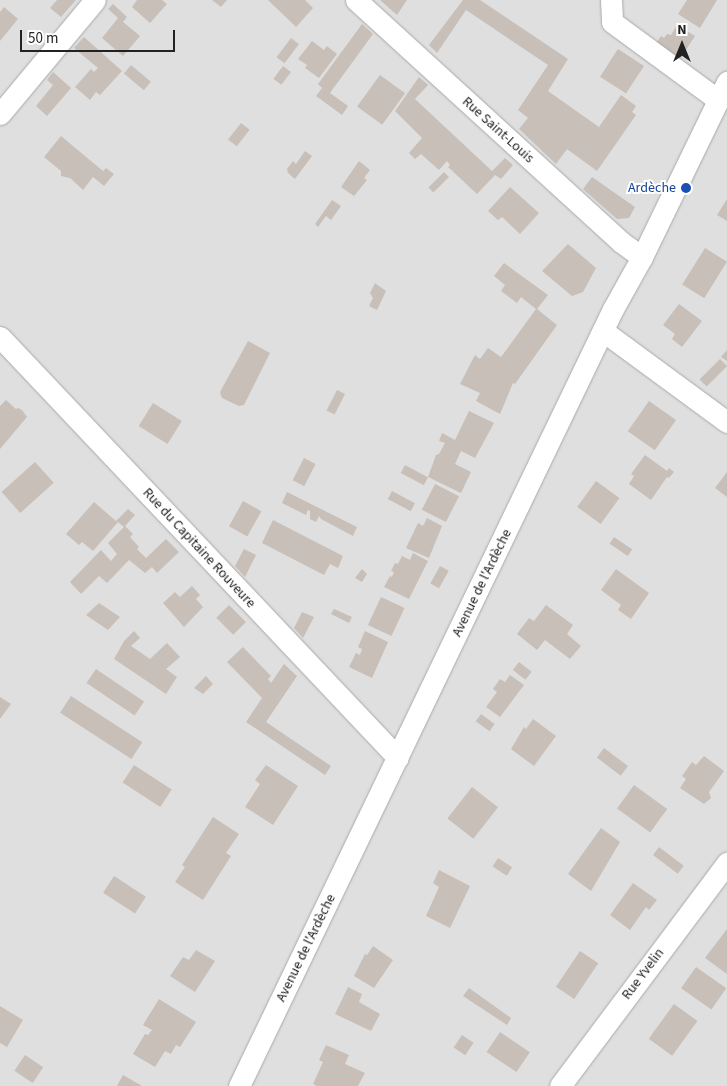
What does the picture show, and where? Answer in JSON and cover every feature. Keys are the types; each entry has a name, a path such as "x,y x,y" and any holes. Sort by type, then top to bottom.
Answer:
{"street":[{"path":"0,114 95,0"},
{"name":"Rue Saint-Louis","path":"356,0 613,235 642,257"},
{"path":"610,0 612,22 723,91"},
{"name":"Avenue de l'Ardèche","path":"239,1086 603,331 642,257 723,91"},
{"path":"603,331 727,422"},
{"name":"Rue du Capitaine Rouveure","path":"0,337 398,758"},
{"name":"Rue Yvelin","path":"560,1086 727,863"}],"shaded area":[{"path":"0,0 727,0 727,1086 0,1086"}],"building":[{"path":"57,0 76,0 61,17 50,8"},
{"path":"137,0 162,0 167,4 150,23 132,7"},
{"path":"212,0 227,0 221,7"},
{"path":"268,0 305,0 313,8 296,27"},
{"path":"380,0 407,0 397,15"},
{"path":"463,0 480,0 568,59 548,91 599,127 621,95 636,106 632,112 636,115 597,171 567,149 556,164 519,129 528,118 518,110 548,65 466,10 437,53 429,45"},
{"path":"687,0 717,0 700,28 678,14"},
{"path":"113,4 127,17 123,22 140,36 123,56 102,38 118,18 108,9"},
{"path":"4,7 18,19 0,41 0,12"},
{"path":"362,24 373,34 330,93 348,106 342,115 316,96 322,88 318,84"},
{"path":"677,25 695,36 678,62 655,45 661,36 664,38 667,34 671,35"},
{"path":"84,37 122,71 100,95 96,92 90,100 75,87 91,69 94,72 98,68 74,48"},
{"path":"291,38 299,44 285,63 277,57"},
{"path":"312,41 324,50 327,46 337,54 319,78 305,68 307,65 298,59"},
{"path":"618,49 644,66 626,94 600,77"},
{"path":"131,65 151,82 144,90 124,73"},
{"path":"283,66 291,72 281,85 273,79"},
{"path":"53,72 71,88 47,116 36,106 53,85 47,80"},
{"path":"380,75 405,93 382,125 357,107"},
{"path":"419,77 428,85 415,99 492,171 505,158 513,165 501,179 495,175 477,194 448,167 450,165 447,161 439,170 421,154 415,159 409,153 422,138 395,111"},
{"path":"241,123 250,130 237,146 228,140"},
{"path":"61,136 103,171 106,168 114,174 104,186 93,177 83,190 70,178 61,176 61,171 44,157"},
{"path":"305,151 312,156 295,179 288,173 287,169 293,161 296,164"},
{"path":"359,161 370,170 364,178 367,180 354,196 341,187"},
{"path":"444,172 449,177 433,193 428,188"},
{"path":"592,177 635,207 629,218 617,219 583,189"},
{"path":"510,187 539,213 520,234 502,217 498,220 488,211"},
{"path":"727,199 727,221 717,215"},
{"path":"332,200 341,206 331,220 326,216 318,227 315,224"},
{"path":"568,244 596,268 583,292 572,296 542,271"},
{"path":"705,248 727,262 704,298 682,284"},
{"path":"504,263 548,295 537,309 557,325 515,384 513,383 500,414 476,401 480,393 460,384 475,355 480,359 488,348 501,357 536,309 521,297 517,303 501,291 505,285 494,276"},
{"path":"375,283 386,291 377,310 369,306 373,298 370,293"},
{"path":"679,304 702,321 682,347 672,339 675,334 663,325"},
{"path":"248,341 270,353 244,405 239,406 222,398 220,392"},
{"path":"727,350 727,361 721,357"},
{"path":"720,359 727,366 707,387 699,380"},
{"path":"337,390 345,394 335,415 327,410"},
{"path":"6,400 16,409 22,410 27,417 0,449 0,406"},
{"path":"649,401 676,420 655,450 628,431"},
{"path":"153,403 182,421 168,444 139,426"},
{"path":"469,411 494,423 475,458 461,451 455,464 471,472 461,493 428,477 436,455 439,454 445,443 439,441 442,433 455,440"},
{"path":"645,455 667,471 669,468 674,472 669,478 667,477 651,500 629,484 634,476 631,474"},
{"path":"304,458 316,464 304,486 293,480"},
{"path":"35,462 54,483 20,513 2,492"},
{"path":"405,465 428,477 424,485 401,473"},
{"path":"727,472 727,497 715,488"},
{"path":"596,481 619,498 601,524 577,507"},
{"path":"435,484 459,496 446,522 422,510"},
{"path":"392,491 415,503 411,511 388,499"},
{"path":"287,492 357,527 353,536 321,519 319,516 316,522 310,519 310,511 308,510 306,515 282,503"},
{"path":"243,501 261,511 247,537 229,526"},
{"path":"94,502 116,521 128,509 135,515 125,526 133,534 130,537 139,547 137,549 146,558 166,539 179,552 157,573 152,567 145,573 129,560 107,583 99,576 81,594 70,582 101,550 111,561 117,554 108,543 124,527 118,522 93,551 82,542 79,545 66,534"},
{"path":"427,518 442,526 429,558 406,548 418,523 423,526"},
{"path":"273,520 343,556 338,568 330,564 324,575 262,543"},
{"path":"614,537 632,549 628,556 610,544"},
{"path":"244,549 256,555 245,577 235,566"},
{"path":"413,553 428,561 409,599 384,587 390,576 392,577 394,572 391,571 395,563 398,564 402,556 410,560"},
{"path":"440,566 449,571 439,588 430,583"},
{"path":"362,569 367,574 362,582 355,578"},
{"path":"616,569 649,593 631,619 618,610 621,605 601,590"},
{"path":"192,586 200,595 196,599 203,607 184,627 163,603 175,592 180,597"},
{"path":"381,597 405,608 391,636 368,625"},
{"path":"99,603 120,617 108,630 86,615"},
{"path":"229,605 246,622 233,635 216,618"},
{"path":"546,605 573,625 567,634 581,646 570,659 545,640 537,650 517,634 529,618 534,621"},
{"path":"334,609 352,617 349,623 331,614"},
{"path":"302,612 314,617 303,638 294,628"},
{"path":"134,631 140,638 131,646 150,659 167,643 180,657 166,669 177,677 166,694 114,659 124,641"},
{"path":"365,631 388,642 372,678 349,667 356,653 360,655 362,649 358,647"},
{"path":"243,647 271,676 268,679 271,683 284,664 297,676 266,722 331,766 325,775 246,722 262,698 227,662"},
{"path":"519,662 532,672 525,680 513,670"},
{"path":"96,669 144,701 135,716 86,683"},
{"path":"510,675 524,685 500,717 486,707 497,692 493,689 500,679 505,682"},
{"path":"206,676 213,684 203,694 194,688"},
{"path":"71,696 142,742 131,759 60,713"},
{"path":"0,697 11,704 0,719"},
{"path":"481,714 495,724 489,731 476,721"},
{"path":"533,719 556,736 534,766 511,749 524,727 526,729"},
{"path":"604,748 628,766 621,776 597,758"},
{"path":"704,756 724,771 709,792 711,798 704,804 680,788 686,779 682,776 692,762 696,765"},
{"path":"134,765 172,790 160,807 123,783"},
{"path":"266,765 298,786 273,825 245,807 260,784 255,780"},
{"path":"634,785 667,809 650,833 617,808"},
{"path":"472,787 498,807 473,839 447,819"},
{"path":"213,817 239,834 226,853 231,856 203,900 175,882 185,867 182,865"},
{"path":"601,828 620,842 591,891 568,874"},
{"path":"659,847 684,866 678,874 653,855"},
{"path":"498,858 512,867 507,876 493,866"},
{"path":"439,870 470,886 450,928 426,916 439,887 433,883"},
{"path":"114,876 146,897 135,913 103,893"},
{"path":"633,883 657,900 649,910 646,907 630,930 610,915"},
{"path":"727,929 727,974 705,958"},
{"path":"373,946 393,960 374,988 354,976 365,954 367,955"},
{"path":"196,950 215,961 195,992 170,976 183,957 189,960"},
{"path":"580,951 598,963 574,999 556,987"},
{"path":"696,967 726,988 711,1010 681,988"},
{"path":"348,987 362,994 359,1002 380,1014 371,1031 335,1014"},
{"path":"469,988 511,1018 507,1025 463,996"},
{"path":"159,999 196,1022 180,1047 176,1045 171,1054 165,1051 155,1067 133,1054 145,1034 148,1035 152,1030 143,1025"},
{"path":"674,1004 697,1021 672,1056 649,1039"},
{"path":"0,1006 23,1020 7,1047 0,1043"},
{"path":"500,1032 530,1052 516,1072 487,1052"},
{"path":"462,1035 474,1043 465,1055 454,1047"},
{"path":"326,1045 349,1055 345,1064 365,1073 358,1086 317,1086 313,1084 323,1062 319,1060"},
{"path":"25,1055 43,1067 33,1083 14,1071"},
{"path":"123,1075 142,1086 117,1086"}],"place":[{"name":"Ardèche","path":"686,188"}]}
